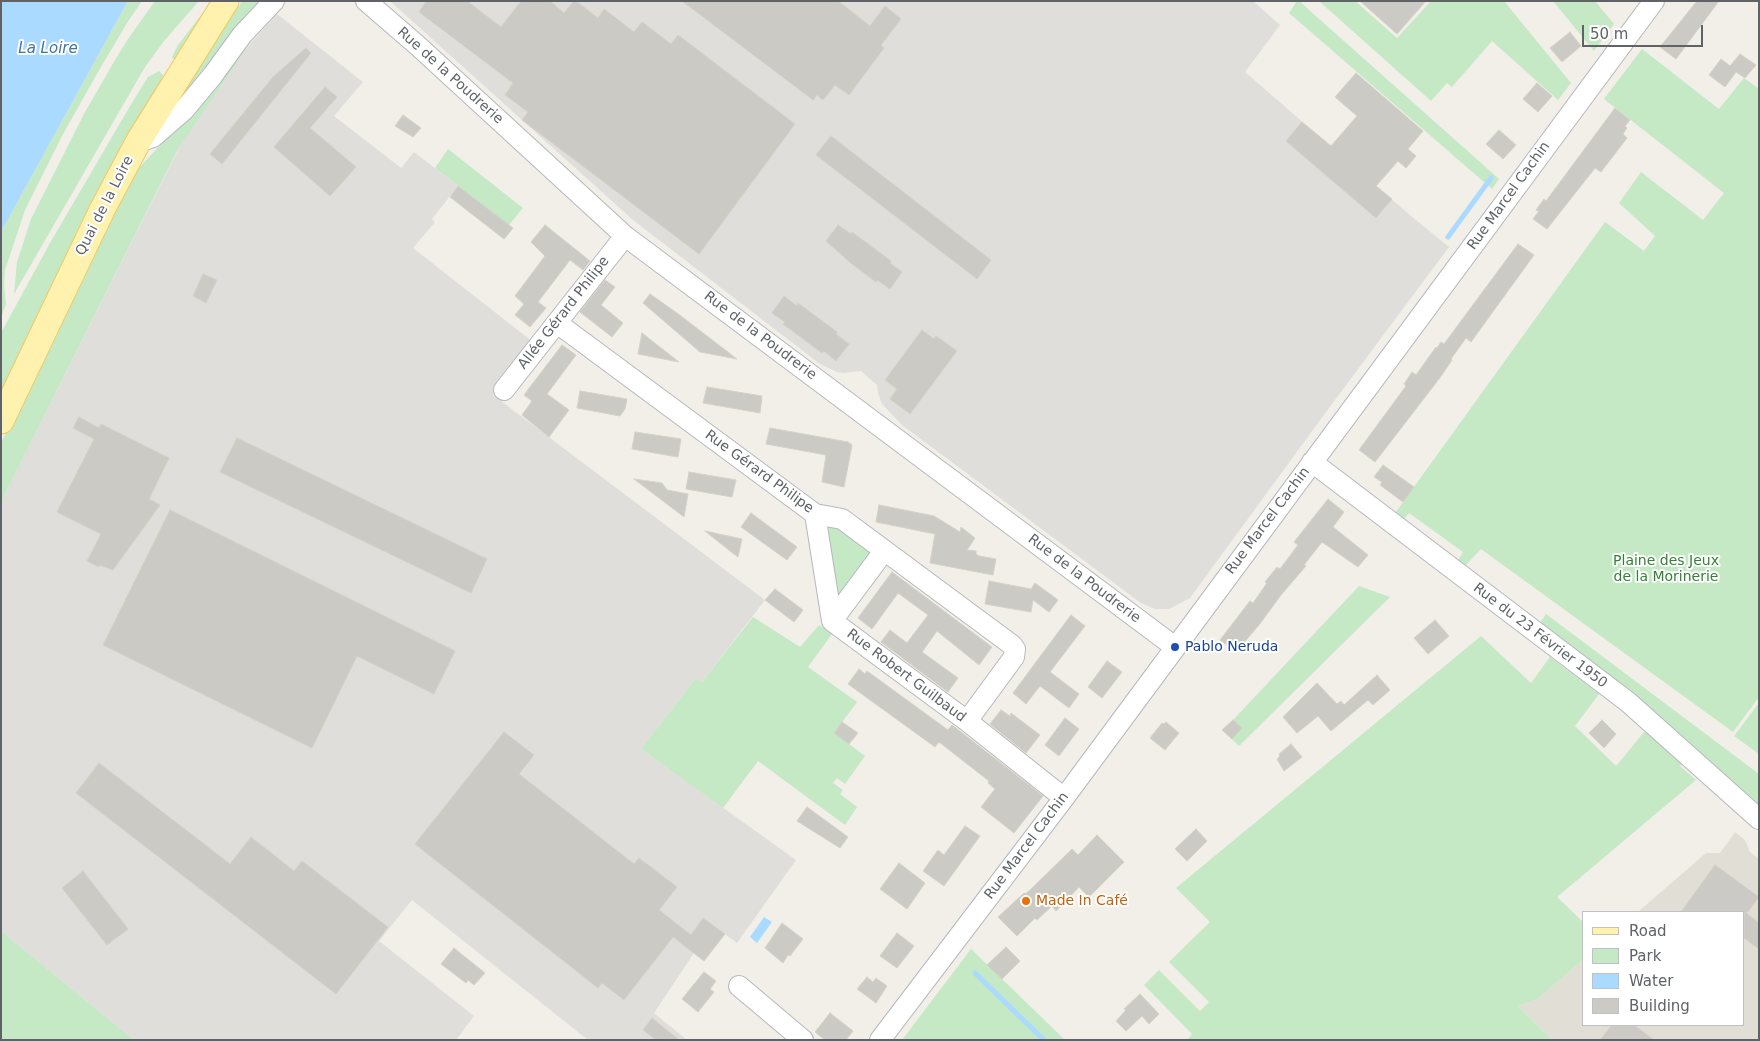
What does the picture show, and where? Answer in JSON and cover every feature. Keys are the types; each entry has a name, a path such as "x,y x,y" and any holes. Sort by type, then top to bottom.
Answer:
{"main road":[{"name":"Quai de la Loire","path":"1,421 102,210 138,142 226,1"}],"street":[{"path":"138,142 153,137 184,110 213,76 242,35 274,1"},
{"name":"Rue de la Poudrerie","path":"366,1 625,236 1175,647"},
{"name":"Rue Marcel Cachin","path":"880,1040 1064,798 1654,1"},
{"name":"Allée Gérard Philipe","path":"504,390 625,236"},
{"name":"Rue Gérard Philipe","path":"557,323 815,514 842,519 1014,647 1014,657 967,721"},
{"name":"Rue du 23 Février 1950","path":"1312,462 1628,702 1759,820"},
{"name":"Rue Robert Guilbaud","path":"815,514 832,621 967,721 1064,798"},
{"path":"832,621 884,551"},
{"path":"738,986 803,1040"}],"shaded area":[{"path":"390,1 1253,1 1280,25 1245,72 1449,247 1190,598 1169,609 1155,609 1141,603 902,425 882,404 877,385 861,371 837,372 820,364 633,220"},
{"path":"277,14 363,82 334,116 401,168 414,152 458,186 432,219 435,222 413,248 533,342 493,395 765,600 702,682 696,678 641,749 796,860 737,943 703,918 694,953 654,1013 687,1040 588,1040 412,900 379,941 474,1016 456,1040 134,1040 1,931 1,510 4,496 181,144 250,44"},
{"path":"1735,832 1745,840 1750,852 1759,859 1759,1040 1552,1040 1518,1006 1537,999 1582,961 1582,1026 1745,1026 1745,911 1639,911 1706,853 1720,853"}],"green space":[{"path":"128,1 142,1 127,23 62,136 25,210 5,270 6,304 1,317 1,232"},
{"path":"155,1 199,1 164,41 145,67 14,294 17,262 31,219 84,114 128,39"},
{"path":"212,1 175,61 172,57 178,45"},
{"path":"242,1 267,1 188,91 186,84"},
{"path":"1297,1 1499,179 1492,189 1289,13"},
{"path":"1319,1 1355,1 1397,38 1431,1 1504,1 1571,83 1558,100 1492,41 1452,87 1447,83 1431,101"},
{"path":"1553,1 1595,1 1614,24 1594,51"},
{"path":"250,44 178,149 4,496 1,510 1,443 115,210 138,169 187,118"},
{"name":"Plaine des Jeux de la Morinerie","path":"1642,49 1719,109 1744,78 1759,89 1759,697 1733,732 1481,549 1465,566 1456,563 1463,552 1409,513 1402,522 1393,516 1605,222 1644,251 1655,236 1619,203 1641,172 1703,220 1724,193 1604,99"},
{"path":"159,71 163,75 163,79 1,404 1,333 50,243 133,101 148,77"},
{"path":"448,149 523,208 509,225 435,168"},
{"path":"834,524 869,546 871,553 840,596 835,594 825,531"},
{"path":"1359,586 1390,597 1239,746 1232,739 1233,720"},
{"path":"1546,614 1759,774 1759,809 1539,624"},
{"path":"753,617 800,647 819,625 832,634 808,667 857,702 834,733 865,756 845,784 837,778 833,783 843,790 840,794 857,807 845,825 758,761 723,808 641,749 696,678 702,682"},
{"path":"1481,636 1531,683 1550,657 1599,694 1575,726 1616,766 1645,731 1682,764 1680,766 1696,780 1557,897 1582,921 1582,961 1537,999 1518,1006 1552,1040 1187,1040 1192,1034 1144,985 1159,970 1200,1011 1209,1002 1169,962 1210,922 1176,888"},
{"path":"1759,703 1759,754 1734,736"},
{"path":"1,931 106,1017 134,1040 1,1040"},
{"path":"971,949 1065,1040 902,1040"}],"water":[{"name":"La Loire","path":"1,1 128,1 1,232"},
{"path":"764,917 772,922 757,943 750,937"}],"building":[{"path":"426,1 467,1 501,27 521,1 550,1 564,13 576,1 598,18 604,9 634,32 642,22 671,44 678,35 795,124 699,254 522,120 528,112 505,95 513,83 419,12"},
{"path":"682,1 838,1 870,26 885,6 901,19 881,45 884,48 849,95 835,85 823,100 817,95 813,100"},
{"path":"1360,1 1426,1 1397,34"},
{"path":"1697,1 1719,1 1676,59 1660,47"},
{"path":"1570,32 1581,46 1562,62 1550,48"},
{"path":"306,48 311,53 222,164 210,154 273,77"},
{"path":"1740,54 1756,65 1745,78 1736,72 1725,87 1709,75 1721,59 1730,66"},
{"path":"1356,73 1423,131 1408,149 1416,156 1406,168 1398,161 1376,186 1392,199 1376,218 1286,141 1302,122 1331,146 1357,116 1335,97"},
{"path":"1537,83 1552,96 1538,112 1523,99"},
{"path":"325,87 337,97 310,128 356,167 330,196 274,147"},
{"path":"1615,108 1630,120 1625,126 1627,128 1623,134 1627,138 1601,172 1595,168 1547,229 1533,219 1539,211 1536,210 1544,199 1546,201"},
{"path":"403,115 421,128 413,137 395,126"},
{"path":"1499,130 1516,145 1503,159 1486,144"},
{"path":"831,136 991,260 977,279 816,155"},
{"path":"458,186 513,228 504,239 450,197"},
{"path":"545,225 590,261 583,270 570,260 538,302 546,308 530,327 515,315 524,304 515,296 545,256 531,242"},
{"path":"838,225 851,234 852,232 891,261 890,263 902,272 890,289 877,280 876,282 852,264 826,241"},
{"path":"1518,244 1534,255 1471,342 1466,338 1439,379 1375,462 1359,450 1406,386 1404,384 1412,372 1416,375 1436,347 1441,342 1444,344"},
{"path":"203,274 217,280 206,303 193,296"},
{"path":"605,280 615,287 601,305 623,323 612,337 580,312"},
{"path":"650,294 737,359 700,352 643,303"},
{"path":"784,296 797,306 798,303 837,332 836,334 849,344 836,361 783,324 785,322 772,313"},
{"path":"922,330 934,339 936,336 957,351 910,414 890,399 897,389 885,380"},
{"path":"642,333 679,362 638,354"},
{"path":"562,345 576,355 547,394 569,410 549,437 522,415 532,401 524,395"},
{"path":"707,387 762,396 760,413 703,403"},
{"path":"580,391 627,399 625,409 620,416 577,408"},
{"path":"79,417 99,428 101,424 169,458 149,499 160,505 113,570 100,565 99,567 87,561 101,534 57,512 94,439 73,428"},
{"path":"770,428 848,442 852,445 844,487 822,482 826,455 766,444"},
{"path":"635,432 681,439 678,457 632,449"},
{"path":"237,438 487,559 471,593 220,472"},
{"path":"1383,465 1414,487 1403,502 1380,485 1382,482 1374,477"},
{"path":"689,472 736,480 732,497 686,489"},
{"path":"634,479 662,483 667,490 688,494 684,517"},
{"path":"1328,499 1344,512 1333,527 1368,555 1358,567 1322,542 1304,565 1306,566 1236,652 1220,640 1250,601 1253,603 1267,583 1265,582 1277,567 1280,569 1298,545 1294,542"},
{"path":"879,505 934,516 960,532 961,527 975,538 967,550 976,551 976,554 979,556 996,559 993,575 930,563 935,534 876,522"},
{"path":"170,510 455,651 434,694 357,656 312,748 103,645"},
{"path":"751,513 797,547 787,560 741,527"},
{"path":"705,531 742,539 738,557 730,551"},
{"path":"892,572 992,647 979,665 937,631 922,652 958,678 948,692 881,642 890,630 907,643 928,615 898,593 872,629 858,618"},
{"path":"989,581 1031,589 1035,583 1058,600 1049,612 1033,600 1031,612 985,604"},
{"path":"775,589 803,610 794,622 765,600"},
{"path":"1071,615 1085,626 1050,672 1079,694 1069,708 1040,686 1026,704 1013,693"},
{"path":"1435,620 1449,636 1428,654 1414,638"},
{"path":"1107,661 1122,672 1102,698 1088,687"},
{"path":"859,669 865,674 867,671 948,730 952,725 1043,796 1014,833 981,807 995,789 988,783 989,781 939,742 935,747 848,684"},
{"path":"1377,675 1390,690 1373,705 1368,700 1331,731 1318,716 1297,733 1283,717 1317,683 1337,704 1341,701 1344,705"},
{"path":"1001,710 1010,716 1011,713 1040,735 1026,753 990,724"},
{"path":"1065,718 1079,729 1059,756 1045,745"},
{"path":"1233,720 1242,728 1232,739 1222,730"},
{"path":"1602,720 1616,734 1604,748 1589,733"},
{"path":"842,722 858,733 849,744 834,733"},
{"path":"1166,722 1179,733 1165,750 1150,738 1162,723"},
{"path":"504,732 534,755 519,774 634,864 639,858 677,887 659,910 691,935 703,918 725,934 704,961 673,937 624,1000 602,983 598,988 415,844"},
{"path":"1291,744 1302,757 1284,771 1277,759 1280,756 1279,754"},
{"path":"99,763 230,864 251,837 294,871 302,861 388,927 336,994 76,793"},
{"path":"807,807 848,837 840,848 797,821"},
{"path":"965,826 980,836 944,886 923,871 938,850 944,855"},
{"path":"1196,829 1207,841 1187,861 1175,849"},
{"path":"1097,835 1124,862 1089,897 1079,887 1056,911 1052,906 1037,920 1035,918 1017,936 998,917 1024,893 1029,891 1072,849 1078,855"},
{"path":"899,863 925,883 907,909 880,889"},
{"path":"1715,865 1759,897 1748,912 1682,911"},
{"path":"83,871 128,929 107,945 62,888"},
{"path":"1745,912 1759,923 1759,949 1745,939"},
{"path":"782,923 803,939 783,963 765,948"},
{"path":"897,933 914,946 897,968 880,956"},
{"path":"1006,947 1020,961 1002,979 987,965"},
{"path":"454,948 485,973 474,985 468,980 466,983 441,964"},
{"path":"704,972 716,981 710,989 714,992 698,1012 682,999"},
{"path":"867,977 873,982 876,978 887,986 876,1003 857,989"},
{"path":"1140,994 1159,1014 1149,1024 1142,1016 1126,1031 1116,1021 1126,1010 1124,1009"},
{"path":"830,1013 853,1031 846,1040 825,1040 815,1032"},
{"path":"652,1018 679,1040 656,1040 643,1030"},
{"path":"1611,1026 1635,1026 1654,1040 1600,1040"}],"waterway":[{"path":"1448,237 1491,178"},
{"path":"975,973 1044,1040"}],"place":[{"name":"Pablo Neruda","path":"1175,647"},
{"name":"Made In Café","path":"1026,901"}]}
